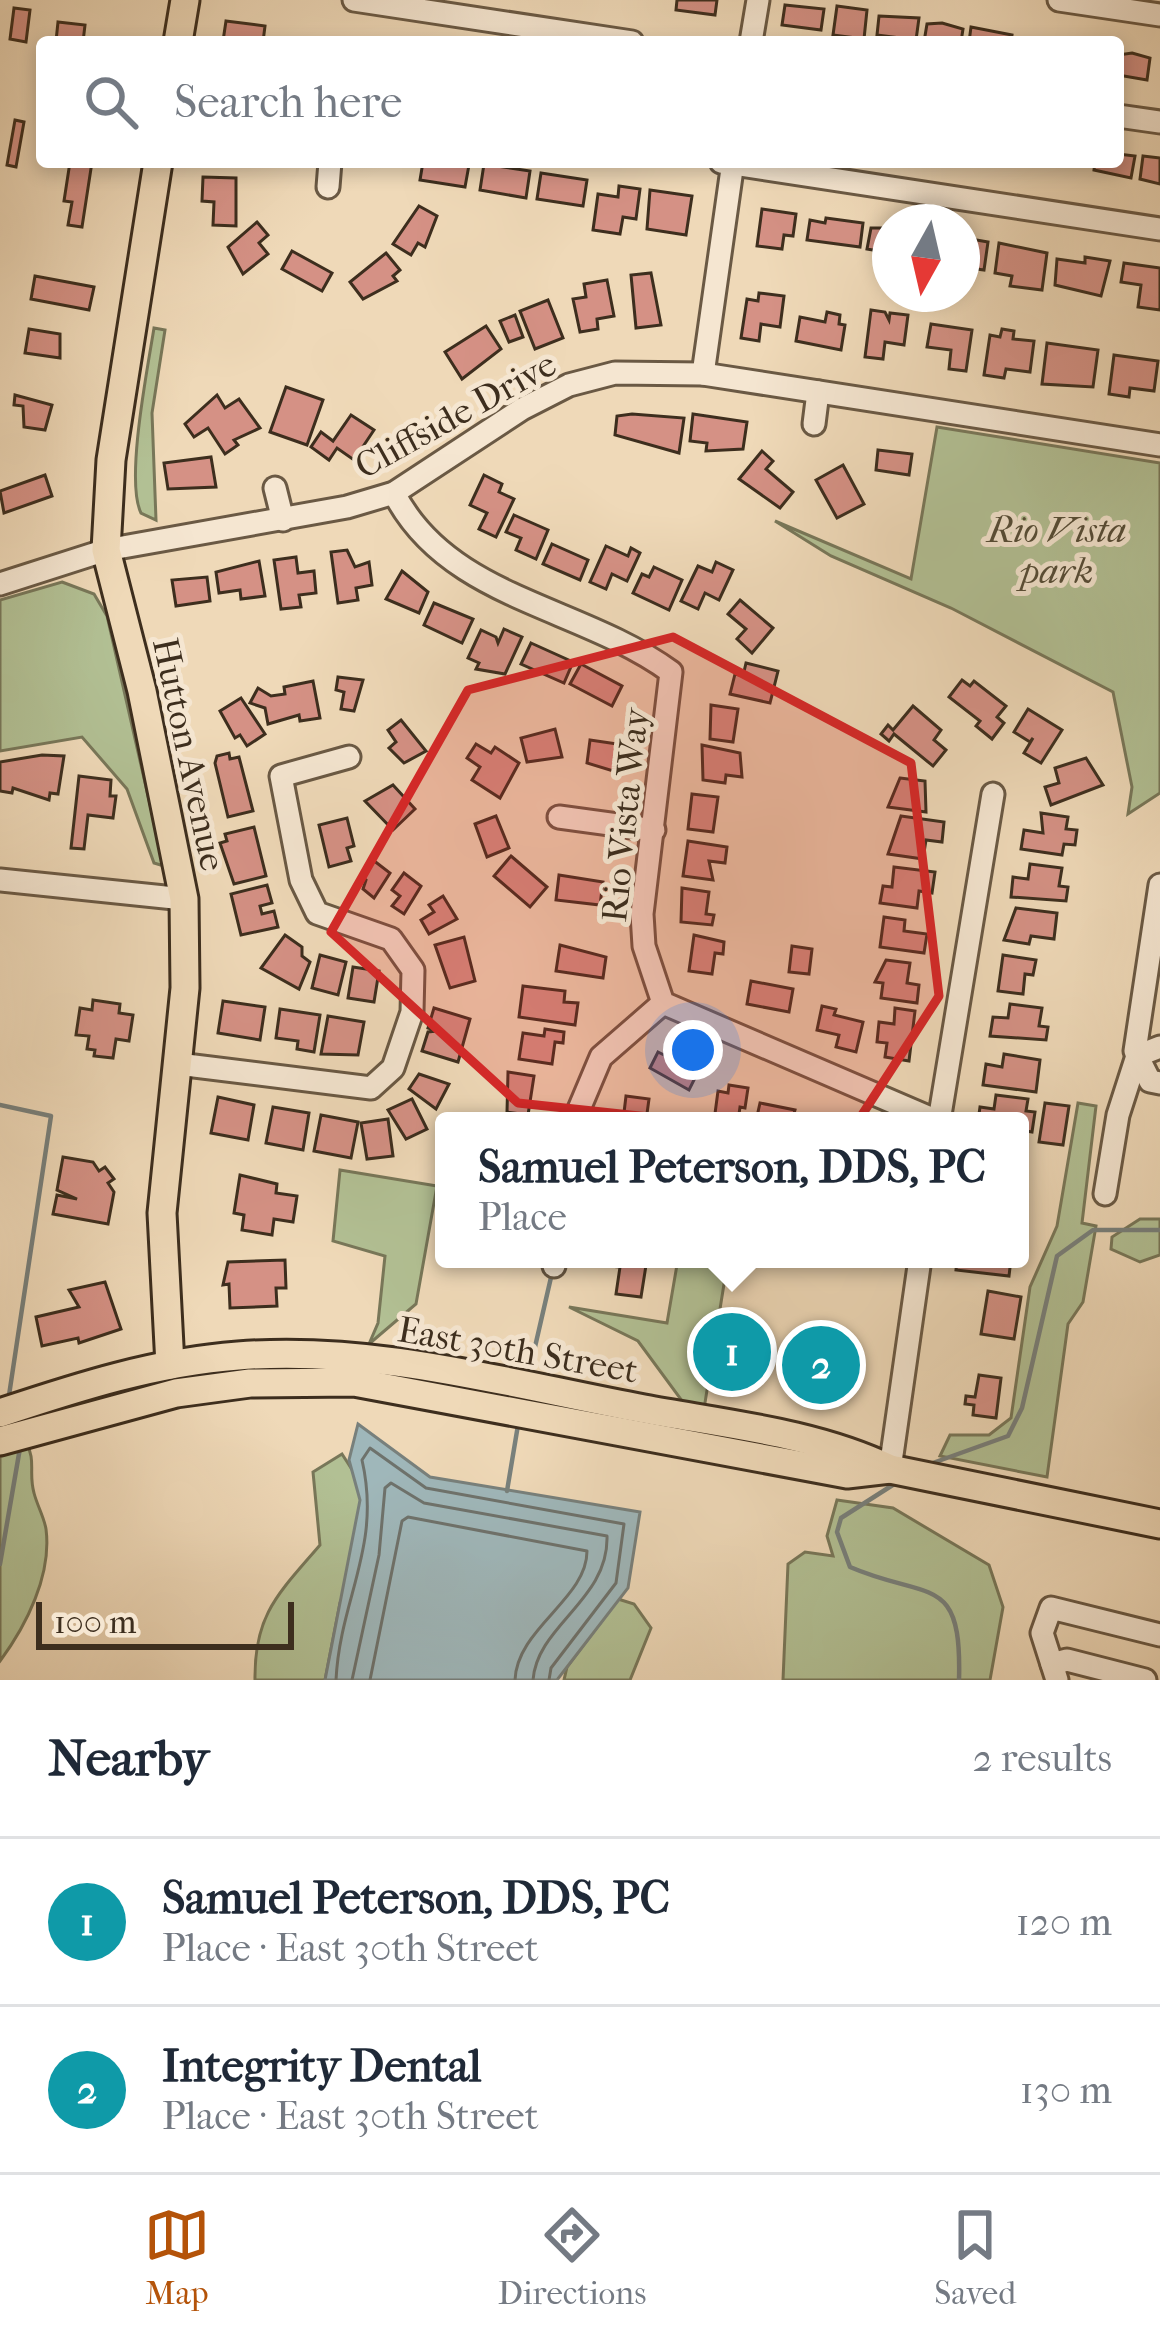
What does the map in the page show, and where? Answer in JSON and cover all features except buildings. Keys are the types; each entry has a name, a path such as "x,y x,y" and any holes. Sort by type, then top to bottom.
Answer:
{"main road":[{"path":"179,36 185,0"},
{"name":"Hutton Avenue","path":"157,168 111,460 106,550 142,691 184,899 185,988 161,1236 170,1365"},
{"name":"East 30th Street","path":"6,1430 116,1376 170,1365 266,1354 396,1361 853,1451 890,1469 1160,1524"},
{"path":"170,1365 186,1381 206,1388"},
{"path":"6,1430 206,1388 303,1381 393,1386 847,1474 890,1469"}],"street":[{"path":"354,0 592,36"},
{"path":"752,36 758,0"},
{"path":"1059,0 1160,15"},
{"path":"1124,117 1160,122"},
{"path":"328,187 330,168"},
{"path":"704,374 728,168"},
{"path":"762,168 1160,229"},
{"name":"Cliffside Drive","path":"0,584 106,550 284,520 394,493 522,409 569,385 615,374 704,374 1160,445"},
{"path":"814,424 818,392"},
{"path":"275,488 284,520"},
{"name":"Rio Vista Way","path":"394,493 435,552 481,579 640,650 671,671 644,946 663,1003"},
{"path":"178,1064 371,1088 394,1068 412,1012 413,970 391,939 317,914 302,880 280,776 350,757"},
{"path":"940,1112 993,794"},
{"path":"559,817 654,830"},
{"path":"0,880 184,899"},
{"path":"1105,1194 1118,1115 1137,1056 1160,885"},
{"path":"578,1112 601,1057 663,1003 917,1112"},
{"path":"1137,1056 1160,1047"},
{"path":"1137,1056 1150,1081 1160,1083"},
{"path":"890,1469 919,1268"},
{"path":"1145,1680 1067,1660 1054,1672 1042,1628 1051,1608 1160,1635"}],"highlighted area":[{"path":"673,637 911,763 939,996 847,1138 518,1103 331,932 468,690"}],"green space":[{"path":"154,328 165,330 152,413 156,520 141,513 135,476"},
{"name":"Rio Vista park","path":"937,427 1160,463 1160,793 1128,814 1132,787 1113,692 951,608 831,556 775,521 911,579"},
{"path":"62,582 94,594 107,616 164,866 154,863 127,789 82,737 0,751 0,600"},
{"path":"1078,1103 1096,1106 1082,1223 1096,1226 1083,1302 1068,1324 1047,1477 940,1456 950,1435 989,1435 1011,1418 1030,1287 1057,1226"},
{"path":"340,1170 435,1186 416,1304 369,1344 378,1323 385,1256 333,1241"},
{"path":"1140,1219 1160,1219 1160,1255 1140,1262 1111,1249 1112,1237"},
{"path":"676,1268 727,1268 704,1409 685,1405 638,1341 569,1307 667,1323"},
{"path":"25,1440 46,1529 45,1564 28,1616 0,1661 0,1448"},
{"path":"342,1454 376,1507 340,1603 325,1680 255,1680 264,1621 281,1591 320,1545 313,1472"},
{"path":"837,1500 893,1508 989,1565 1003,1607 990,1680 783,1680 788,1564 805,1552 833,1556 827,1536"},
{"path":"618,1599 634,1604 651,1628 630,1680 564,1680 567,1667"}],"water":[{"path":"358,1424 430,1477 640,1512 628,1588 557,1680 325,1680 360,1500 349,1460"}],"waterway":[{"path":"0,1105 51,1116 8,1402"},
{"path":"930,1464 1008,1436 1022,1408 1057,1256 1093,1230 1160,1230"},
{"path":"529,1373 552,1273"},
{"path":"507,1491 518,1425"},
{"path":"0,1564 20,1448"},
{"path":"899,1481 841,1518 837,1532 850,1567 920,1589 947,1606 958,1646 959,1680"}],"place":[{"name":"Samuel Peterson, DDS, PC","path":"732,1352"},
{"name":"Integrity Dental","path":"821,1365"}]}
